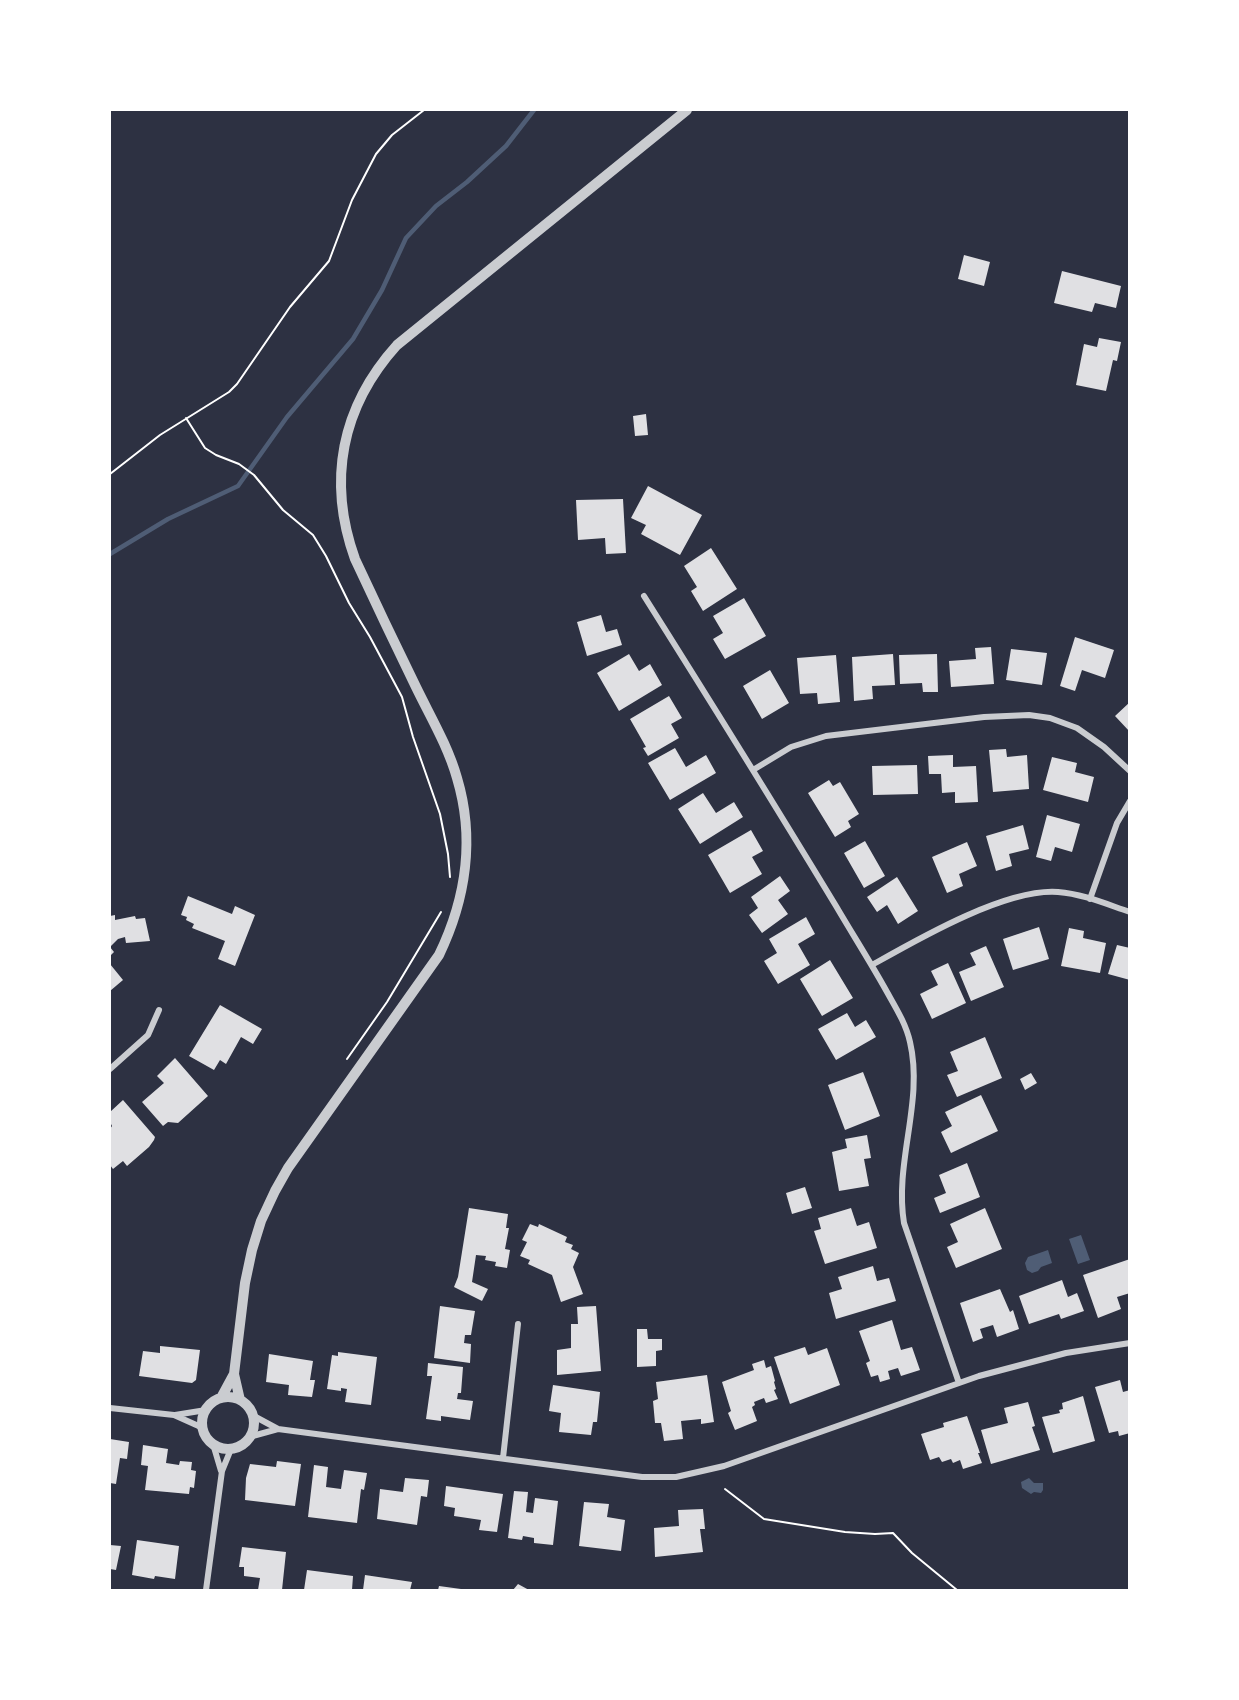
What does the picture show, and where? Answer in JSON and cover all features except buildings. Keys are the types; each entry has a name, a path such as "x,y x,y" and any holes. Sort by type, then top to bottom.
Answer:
{"street":[{"path":"240,1400 234,1374 248,1266 263,1215 288,1168 439,955 453,924 465,873 465,822 457,777 355,559 347,534 342,508 340,476 344,444 351,421 368,385 382,362 397,345 687,110"},
{"path":"644,596 872,965 901,1018 910,1043 914,1067 901,1179 902,1211 904,1223 959,1383"},
{"path":"753,770 791,747 826,736 984,717 1029,715 1050,718 1077,728 1104,747 1130,771"},
{"path":"1090,899 1117,823 1130,801"},
{"path":"872,965 916,939 1009,899 1044,892 1074,894 1130,912"},
{"path":"110,1069 148,1035 159,1010"},
{"path":"504,1458 518,1324"},
{"path":"252,1415 278,1429 642,1477 676,1477 724,1466 959,1383 1066,1353 1130,1343"},
{"path":"221,1398 234,1374"},
{"path":"221,1398 240,1400 248,1407 252,1415 253,1425 249,1437 240,1446 231,1449 213,1444 206,1437 203,1428 202,1418 206,1410 213,1402 221,1398"},
{"path":"110,1408 174,1415 206,1410"},
{"path":"174,1415 203,1428"},
{"path":"249,1437 278,1429"},
{"path":"213,1444 222,1472"},
{"path":"206,1590 222,1472 231,1449"}],"path":[{"path":"110,474 160,435 229,392 244,375 278,322 329,261 352,200 376,154 392,135 424,110"},
{"path":"186,418 205,448 216,456 239,464 254,475 283,510 313,535 326,556 349,603 402,698 440,814 448,854 449,886"},
{"path":"347,1059 387,1002 442,910"},
{"path":"725,1489 764,1520 845,1532 893,1533 912,1553 957,1590"}],"water":[{"path":"1081,1235 1090,1260 1078,1264 1069,1239"},
{"path":"1048,1250 1052,1263 1032,1273 1027,1270 1025,1263 1028,1257"},
{"path":"1029,1478 1034,1483 1043,1483 1041,1493 1031,1494 1022,1488 1021,1482"}],"waterway":[{"path":"110,554 168,519 238,486 287,417 353,339 382,290 406,238 436,206 467,182 506,146 534,110"}]}
